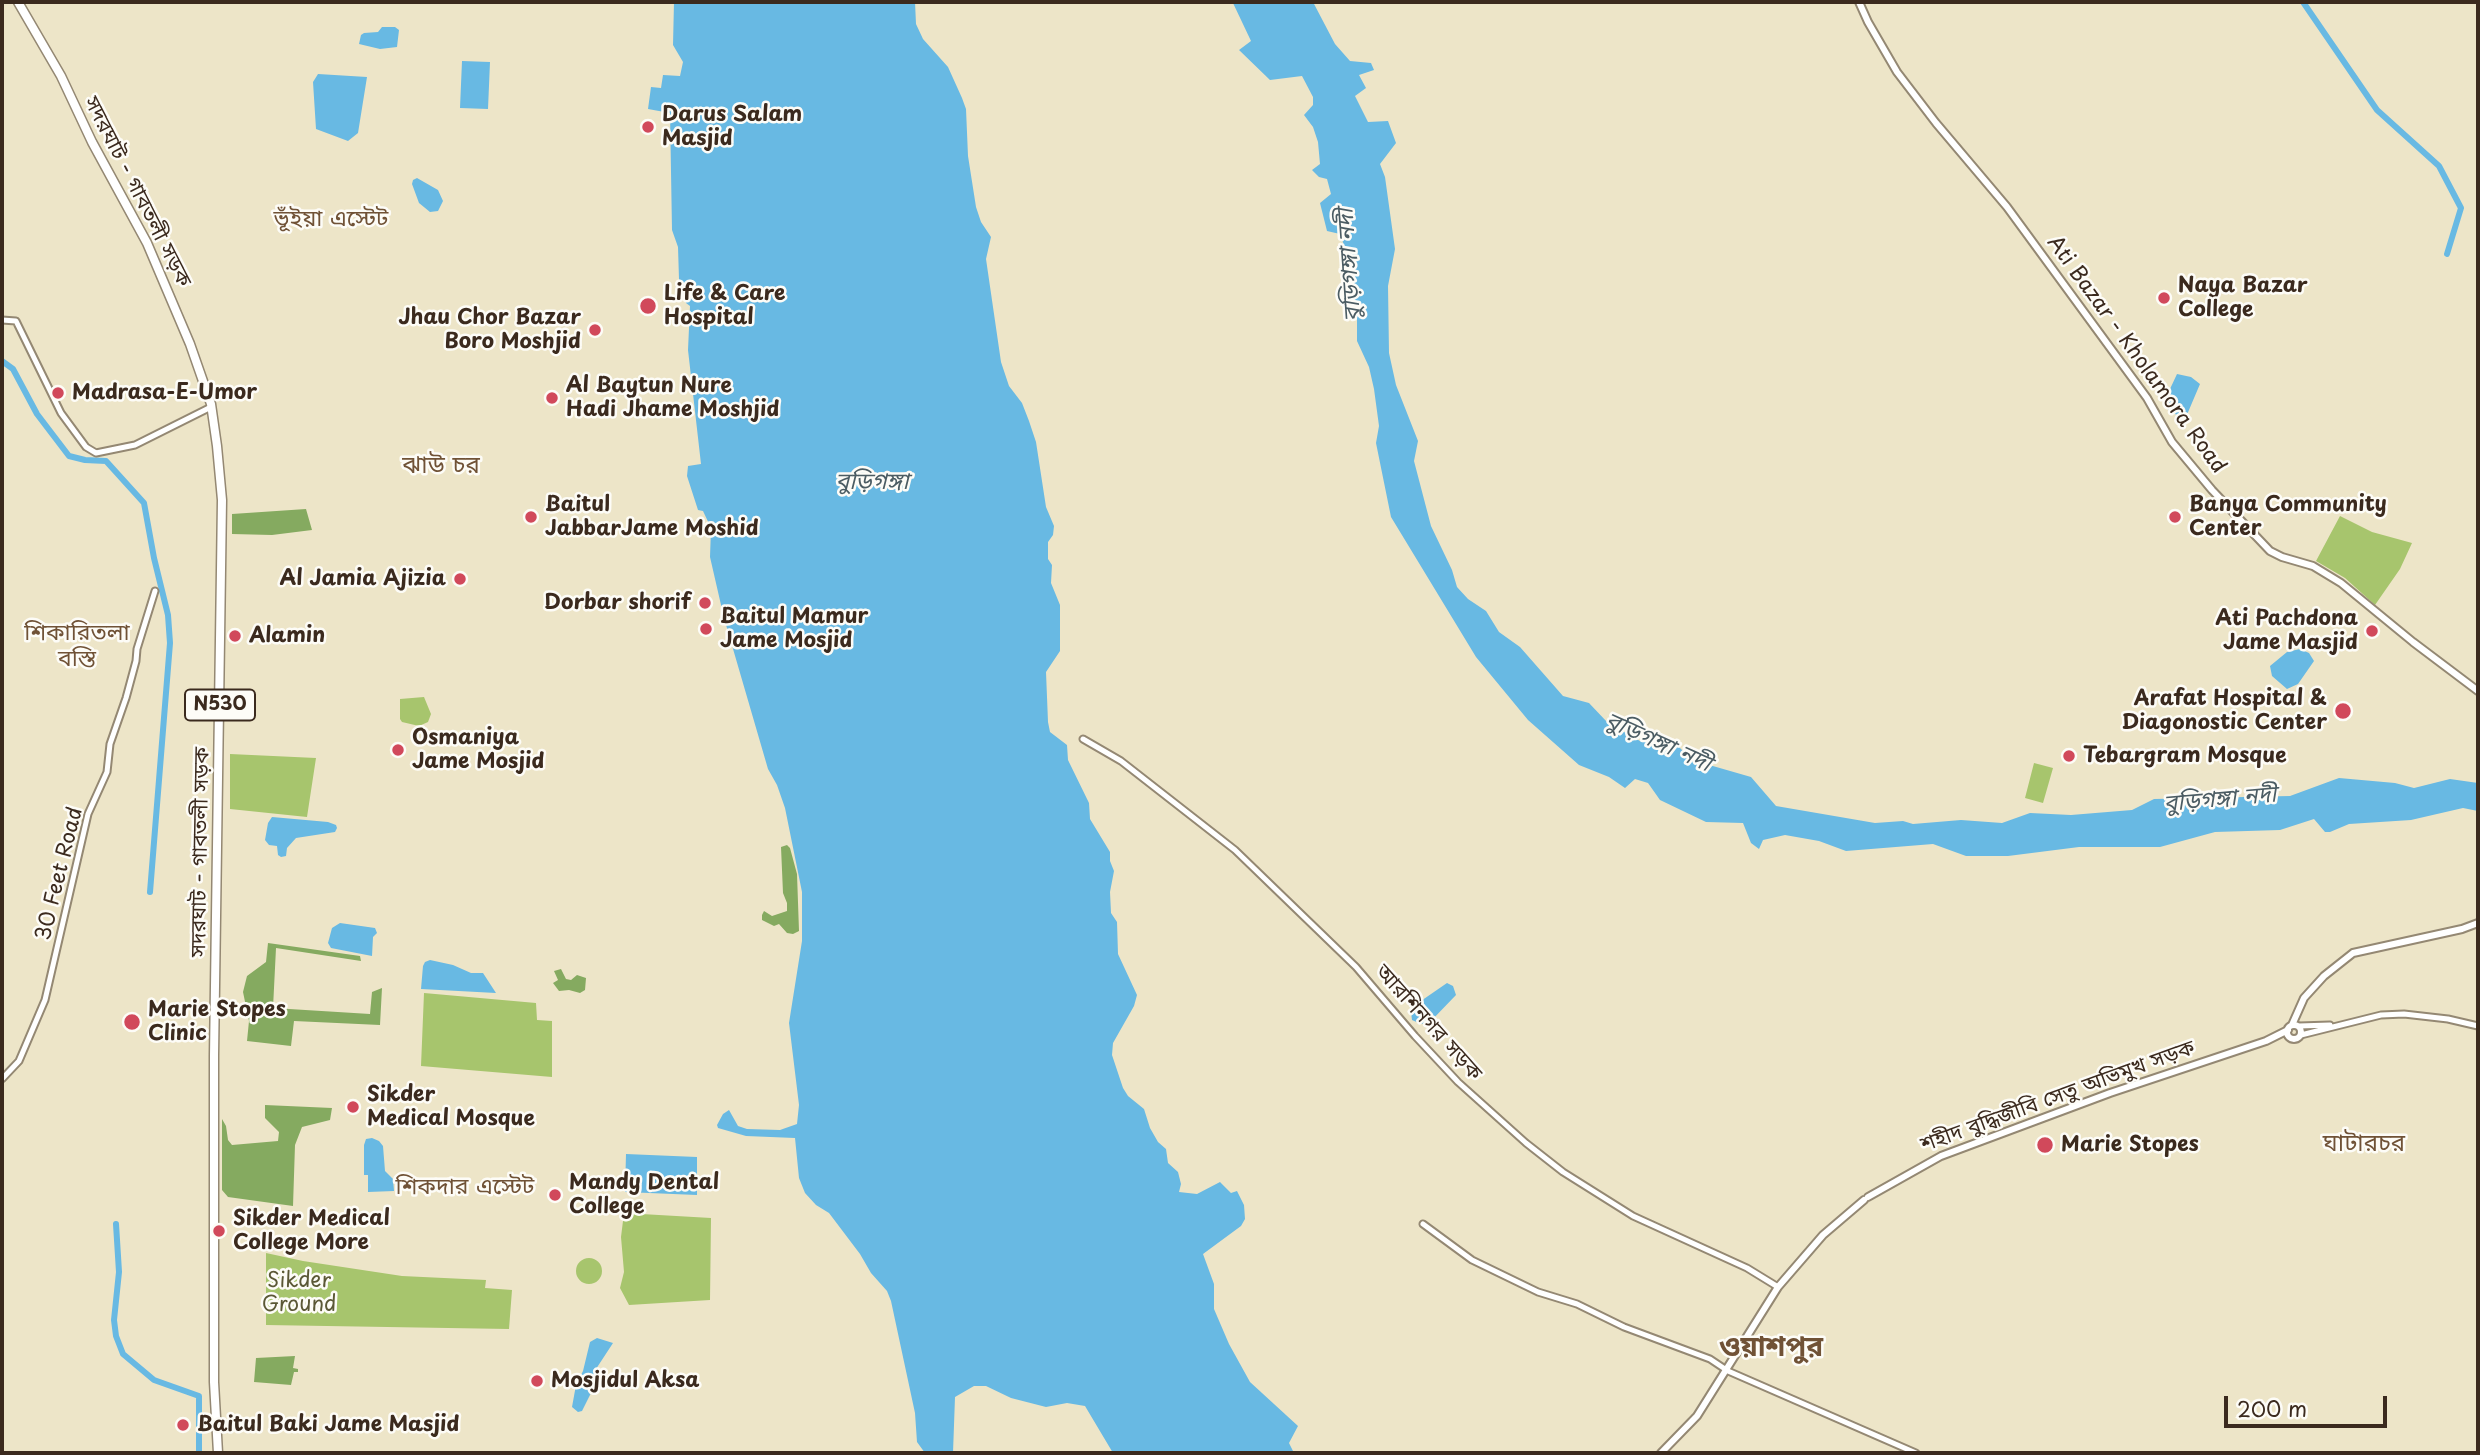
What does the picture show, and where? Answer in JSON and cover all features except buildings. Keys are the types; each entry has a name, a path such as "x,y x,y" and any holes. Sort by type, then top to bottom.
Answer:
{"highway":[{"name":"সদরঘাট - গাবতলী সড়ক","path":"18,2 61,76 92,142 147,243 190,344 211,407 217,446 222,500 214,1055 214,1382 218,1453"}],"main road":[{"name":"Ati Bazar - Kholamora Road","path":"1859,2 1897,72 2007,207 2147,398 2172,442 2212,490 2270,551 2313,566 2342,583 2478,691"},
{"path":"2291,1038 2304,998 2324,975 2353,953 2462,929 2478,923"},
{"name":"শহীদ বুদ্ধিজীবি সেতু অভিমুখ সড়ক","path":"1661,1453 1697,1416 1728,1371 1778,1287 1823,1235 1866,1198 1941,1156 2110,1093 2266,1041 2293,1027"},
{"path":"2293,1027 2301,1035"},
{"name":"শহীদ বুদ্ধিজীবি সেতু অভিমুখ সড়ক","path":"2266,1041 2296,1039 2301,1035"}],"street":[{"path":"2,320 16,321 61,413 86,447 96,453 135,445 211,407"},
{"name":"30 Feet Road","path":"2,1079 19,1061 45,1000 88,814 107,772 110,744 155,591"},
{"name":"আরশিনগর সড়ক","path":"1083,739 1121,761 1235,850 1356,967 1458,1082 1544,1158 1633,1216 1748,1268 1778,1287"},
{"path":"2301,1035 2381,1015 2404,1014 2448,1019 2478,1026"},
{"path":"2293,1027 2340,1024"},
{"path":"1423,1224 1472,1260 1518,1283 1577,1304 1624,1327 1710,1359 1728,1371 1916,1453"}],"green space":[{"path":"306,509 312,530 272,535 232,534 232,514"},
{"path":"2340,516 2372,532 2412,543 2400,569 2375,605 2345,578 2316,561"},
{"path":"424,697 431,714 428,722 419,726 402,722 400,699"},
{"path":"230,754 316,758 307,817 230,809"},
{"path":"2034,763 2053,768 2043,803 2025,798"},
{"path":"787,845 797,874 799,931 793,934 787,933 779,924 774,926 762,920 764,911 772,916 787,911 783,893 781,847"},
{"path":"268,943 360,956 361,961 276,948 273,1008 370,1014 372,992 382,988 380,1025 294,1021 291,1046 247,1041 249,1021 243,992 247,976 266,962"},
{"path":"561,969 566,979 571,980 577,975 586,978 585,990 580,993 559,991 553,983 558,980 554,971"},
{"path":"424,993 536,1003 537,1020 552,1021 552,1077 421,1066"},
{"path":"265,1105 332,1108 330,1120 302,1127 295,1145 293,1206 228,1197 222,1190 222,1119 232,1145 278,1141 279,1132 265,1118"},
{"path":"624,1213 711,1218 710,1300 629,1305 620,1288 624,1272 621,1237"},
{"name":"Sikder Ground","path":"266,1253 402,1276 486,1280 485,1288 512,1290 509,1329 266,1325"},
{"path":"589,1258 598,1262 602,1271 598,1280 589,1284 580,1280 576,1271 580,1262"},
{"path":"295,1356 293,1368 298,1369 298,1372 294,1372 291,1385 254,1382 256,1358"}],"water":[{"name":"বুড়িগঙ্গা","path":"674,2 915,2 916,24 923,39 948,67 962,98 966,109 968,156 976,207 981,222 991,237 986,259 1001,362 1009,386 1022,403 1036,442 1046,507 1054,526 1053,535 1048,542 1048,559 1052,565 1051,583 1060,605 1060,651 1046,672 1048,722 1050,732 1067,745 1068,760 1089,803 1090,819 1110,852 1114,871 1110,892 1111,913 1117,922 1118,954 1137,995 1134,1006 1113,1043 1112,1055 1123,1088 1128,1096 1144,1109 1150,1128 1158,1142 1166,1149 1168,1163 1178,1172 1181,1184 1179,1192 1197,1194 1220,1182 1231,1193 1237,1191 1244,1205 1245,1219 1241,1226 1203,1254 1214,1284 1214,1309 1250,1382 1298,1426 1289,1443 1294,1453 1113,1453 1085,1406 1067,1403 1046,1407 1011,1398 986,1386 974,1386 955,1397 953,1453 925,1453 917,1442 915,1413 887,1291 829,1213 816,1205 805,1193 799,1178 795,1138 746,1136 718,1128 723,1114 729,1110 738,1126 747,1129 780,1130 797,1124 799,1105 789,1023 802,941 802,892 785,808 768,769 724,618 710,557 711,528 703,511 698,510 687,476 688,466 701,464 688,350 690,306 686,303 679,279 678,247 672,230 670,113 648,109 651,87 661,88 663,75 680,76 683,62 673,45"},
{"name":"বুড়িগঙ্গা নদী","path":"1313,2 1335,44 1350,61 1371,63 1374,70 1359,75 1366,88 1355,96 1368,122 1388,121 1396,143 1380,164 1385,177 1395,249 1388,286 1389,353 1396,385 1418,441 1414,461 1431,526 1457,587 1468,599 1486,611 1499,632 1520,647 1563,696 1589,703 1607,722 1640,741 1674,742 1692,760 1751,777 1776,806 1875,823 1903,821 1913,824 1961,820 2002,823 2030,813 2071,815 2132,810 2154,799 2290,796 2339,778 2395,783 2414,788 2450,779 2478,783 2478,811 2463,808 2411,820 2349,824 2330,832 2325,832 2314,819 2280,830 2215,832 2160,847 2079,847 2008,856 1966,856 1933,844 1846,851 1819,841 1785,835 1763,840 1759,849 1751,843 1743,823 1706,822 1660,800 1648,783 1635,779 1625,788 1609,777 1579,765 1528,720 1476,657 1391,517 1376,443 1379,426 1374,389 1369,367 1357,341 1357,315 1346,251 1340,234 1327,231 1320,203 1331,194 1327,179 1319,177 1312,170 1320,164 1318,142 1313,127 1304,115 1313,105 1313,97 1302,76 1270,80 1239,50 1251,41 1233,3"},
{"path":"382,27 395,27 399,30 397,47 380,49 359,44 361,35 378,32"},
{"path":"462,61 490,62 488,109 460,108"},
{"path":"318,74 367,77 358,133 348,141 316,129 313,82"},
{"path":"417,178 438,190 443,201 438,211 430,212 419,203 412,184"},
{"path":"2177,374 2191,377 2200,384 2186,417 2171,413 2163,404"},
{"path":"2300,649 2309,653 2314,661 2298,684 2287,689 2272,676 2270,666 2287,652"},
{"path":"272,817 328,822 337,828 335,832 296,838 287,848 286,856 281,857 278,855 277,846 269,845 265,840"},
{"path":"340,923 375,928 377,933 373,937 372,956 331,948 328,943 332,928"},
{"path":"430,960 453,965 471,973 483,973 496,993 421,989 423,966"},
{"path":"1447,983 1453,986 1456,995 1430,1022 1421,1024 1412,1020 1411,1012 1418,1003"},
{"path":"372,1138 383,1146 385,1171 393,1179 394,1191 368,1192 368,1175 364,1175 364,1145 366,1139"},
{"path":"626,1154 697,1157 697,1195 625,1192"},
{"path":"597,1338 613,1343 596,1369 591,1393 582,1411 578,1412 572,1407 576,1385 583,1371 590,1342"}],"waterway":[{"path":"2303,2 2377,110 2439,166 2461,208 2447,254"},
{"path":"2,361 13,369 37,414 69,456 106,461 144,503 168,615 170,643 150,892"},
{"path":"116,1224 119,1272 114,1320 116,1336 123,1354 154,1380 199,1396 199,1453"}],"place":[{"name":"Darus Salam Masjid","path":"648,127"},
{"name":"Naya Bazar College","path":"2164,298"},
{"name":"Life & Care Hospital","path":"648,306"},
{"name":"Jhau Chor Bazar Boro Moshjid","path":"595,330"},
{"name":"Madrasa-E-Umor","path":"58,393"},
{"name":"Al Baytun Nure Hadi Jhame Moshjid","path":"552,398"},
{"name":"Baitul JabbarJame Moshid","path":"531,517"},
{"name":"Banya Community Center","path":"2175,517"},
{"name":"Al Jamia Ajizia","path":"460,579"},
{"name":"Dorbar shorif","path":"705,603"},
{"name":"Baitul Mamur Jame Mosjid","path":"706,629"},
{"name":"Ati Pachdona Jame Masjid","path":"2372,631"},
{"name":"Alamin","path":"235,636"},
{"name":"Arafat Hospital & Diagonostic Center","path":"2343,711"},
{"name":"Osmaniya Jame Mosjid","path":"398,750"},
{"name":"Tebargram Mosque","path":"2069,756"},
{"name":"Marie Stopes Clinic","path":"132,1022"},
{"name":"Sikder Medical Mosque","path":"353,1107"},
{"name":"Marie Stopes","path":"2045,1145"},
{"name":"Mandy Dental College","path":"555,1195"},
{"name":"Sikder Medical College More","path":"219,1231"},
{"name":"Mosjidul Aksa","path":"537,1381"},
{"name":"Baitul Baki Jame Masjid","path":"183,1425"}],"district":[{"name":"ভূঁইয়া এস্টেট","path":"331,220"},
{"name":"ঝাউ চর","path":"441,466"},
{"name":"শিকারিতলা বস্তি","path":"77,647"},
{"name":"ঘাটারচর","path":"2364,1144"},
{"name":"শিকদার এস্টেট","path":"465,1188"},
{"name":"ওয়াশপুর","path":"1771,1348"}]}
